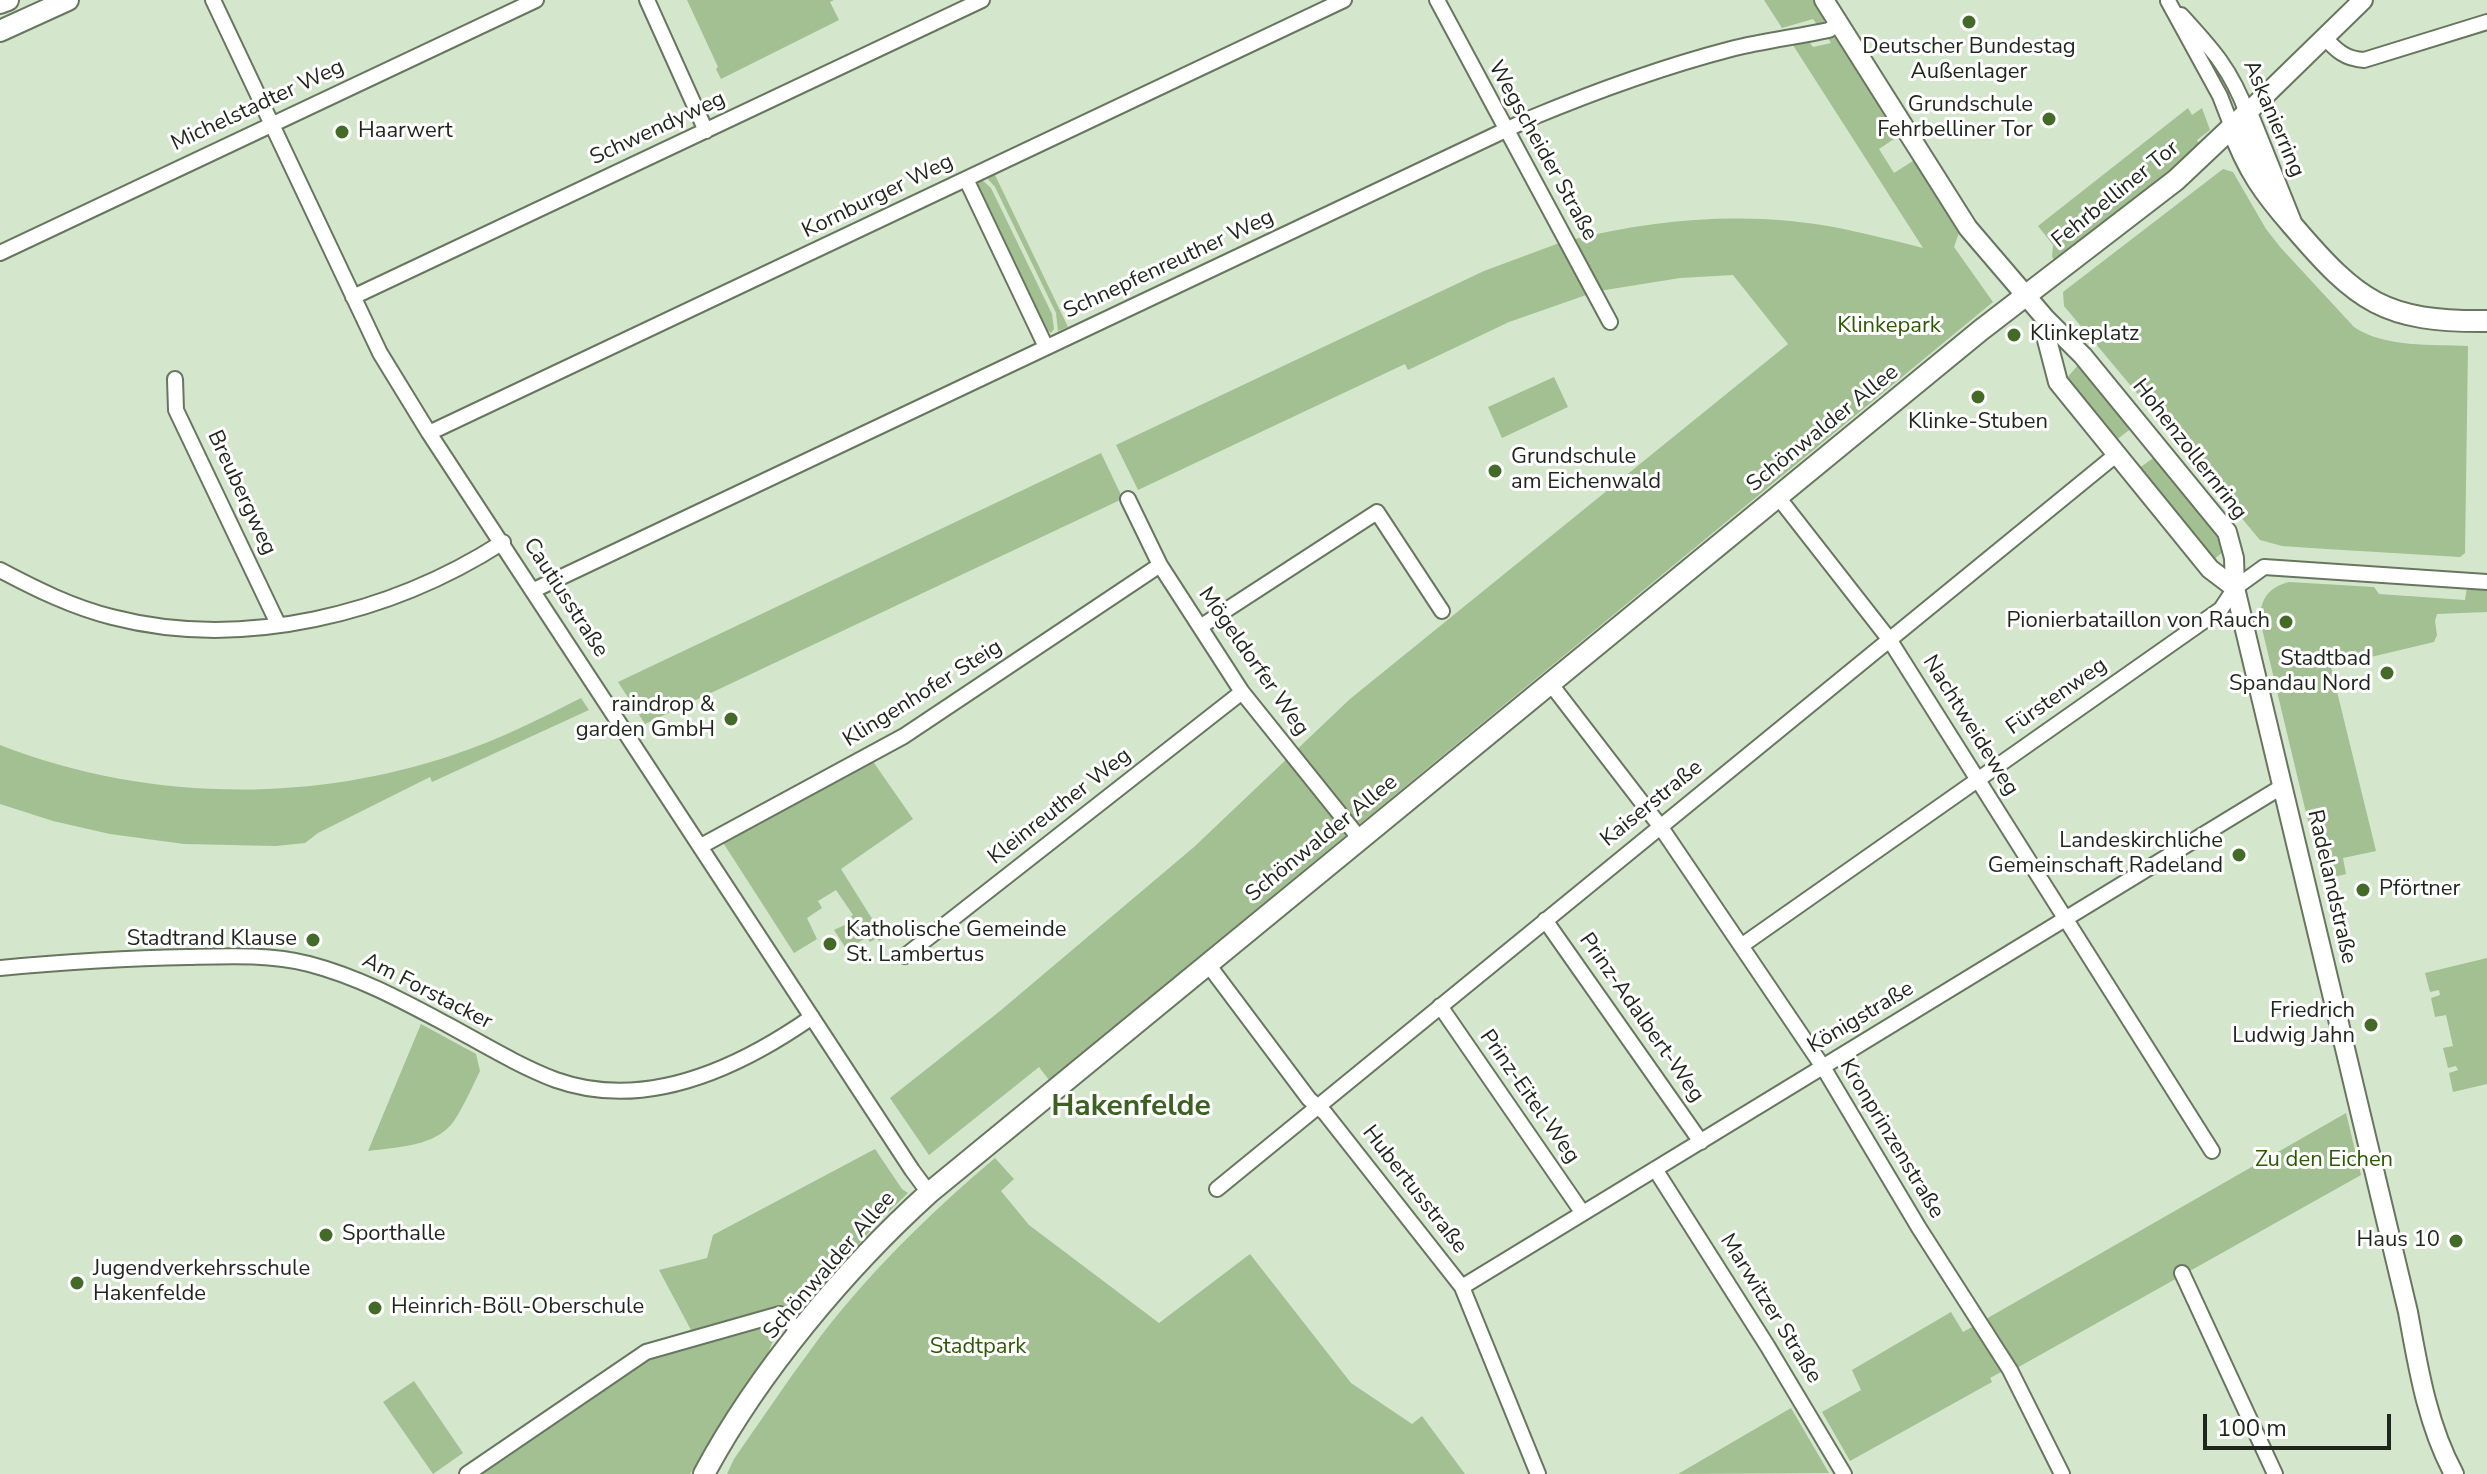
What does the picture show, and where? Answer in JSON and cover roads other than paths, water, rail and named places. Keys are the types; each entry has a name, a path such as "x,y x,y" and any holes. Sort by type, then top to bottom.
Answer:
{"main road":[{"path":"0,3 8,0"},
{"path":"0,31 68,0"},
{"name":"Askanierring","path":"2240,120 2252,174 2272,204 2345,282 2380,305 2412,317 2487,321"},
{"name":"Fehrbelliner Tor","path":"2026,295 2176,180 2240,120"},
{"name":"Schönwalder Allee","path":"704,1474 722,1440 801,1332 853,1270 929,1193 2026,295"}],"street":[{"name":"Cautiusstraße","path":"213,0 380,353 429,433 929,1193"},
{"name":"Michelstadter Weg","path":"0,253 536,0"},
{"path":"647,0 706,131"},
{"name":"Schwendyweg","path":"353,297 982,0"},
{"name":"Kornburger Weg","path":"429,433 1344,0"},
{"name":"Wegscheider Straße","path":"1437,0 1610,322"},
{"name":"Hohenzollernring","path":"1824,0 1968,228 2045,318 2083,356 2227,532 2234,558 2235,588"},
{"name":"Askanierring","path":"2168,0 2220,96 2240,120"},
{"path":"2240,120 2363,0"},
{"path":"2324,37 2350,59 2364,60 2487,22"},
{"name":"Schnepfenreuther Weg","path":"534,590 1506,129 1627,80 1734,49 1829,30 1838,23"},
{"path":"966,179 1046,347"},
{"path":"2045,318 2046,336 2058,382 2210,569 2235,588 2264,567 2487,582"},
{"name":"Breubergweg","path":"175,379 176,410 278,624"},
{"name":"Kaiserstraße","path":"1217,1189 2117,454"},
{"name":"Nachtweideweg","path":"1778,497 1889,639 2212,1151"},
{"name":"Mögeldorfer Weg","path":"1128,499 1160,565 1242,692 1360,839"},
{"path":"1200,627 1377,512 1442,611"},
{"path":"0,570 70,604 130,621 187,627 239,627 314,619 393,597 466,564 503,542"},
{"name":"Klingenhofer Steig","path":"701,846 904,736 1160,565"},
{"name":"Fürstenweg","path":"1741,946 2221,609 2235,588"},
{"name":"Radelandstraße","path":"2235,588 2408,1312 2415,1355 2437,1440 2454,1474"},
{"name":"Kronprinzenstraße","path":"1550,683 1660,826 1823,1067 1919,1228 2010,1370 2062,1474"},
{"name":"Kleinreuther Weg","path":"905,956 1242,692"},
{"name":"Königstraße","path":"1462,1287 2283,786"},
{"name":"Prinz-Adalbert-Weg","path":"1545,920 1701,1142"},
{"name":"Am Forstacker","path":"0,968 93,959 239,956 307,964 378,989 556,1080 609,1090 649,1089 707,1075 812,1017"},
{"name":"Hubertusstraße","path":"1207,963 1309,1099 1318,1106 1462,1287 1538,1474"},
{"name":"Prinz-Eitel-Weg","path":"1440,1006 1582,1212"},
{"name":"Marwitzer Straße","path":"1655,1169 1810,1414 1844,1474"},
{"path":"2182,1273 2275,1474"},
{"path":"467,1474 646,1352 780,1314 801,1332"}],"place":[{"name":"Deutscher Bundestag Außenlager","path":"1969,22"},
{"name":"Grundschule Fehrbelliner Tor","path":"2049,119"},
{"name":"Haarwert","path":"342,132"},
{"name":"Klinkeplatz","path":"2014,335"},
{"name":"Klinke-Stuben","path":"1978,397"},
{"name":"Grundschule am Eichenwald","path":"1495,471"},
{"name":"Pionierbataillon von Rauch","path":"2286,622"},
{"name":"Stadtbad Spandau Nord","path":"2387,673"},
{"name":"raindrop & garden GmbH","path":"731,719"},
{"name":"Landeskirchliche Gemeinschaft Radeland","path":"2239,855"},
{"name":"Pförtner","path":"2363,890"},
{"name":"Stadtrand Klause","path":"313,940"},
{"name":"Katholische Gemeinde St. Lambertus","path":"830,944"},
{"name":"Friedrich Ludwig Jahn","path":"2371,1025"},
{"name":"Sporthalle","path":"326,1235"},
{"name":"Haus 10","path":"2456,1241"},
{"name":"Jugendverkehrsschule Hakenfelde","path":"77,1283"},
{"name":"Heinrich-Böll-Oberschule","path":"375,1308"}],"district":[{"name":"Hakenfelde","path":"1131,1108"}],"park label":[{"name":"Klinkepark","path":"1889,327"},
{"name":"Zu den Eichen","path":"2324,1161"},
{"name":"Stadtpark","path":"978,1348"}]}
